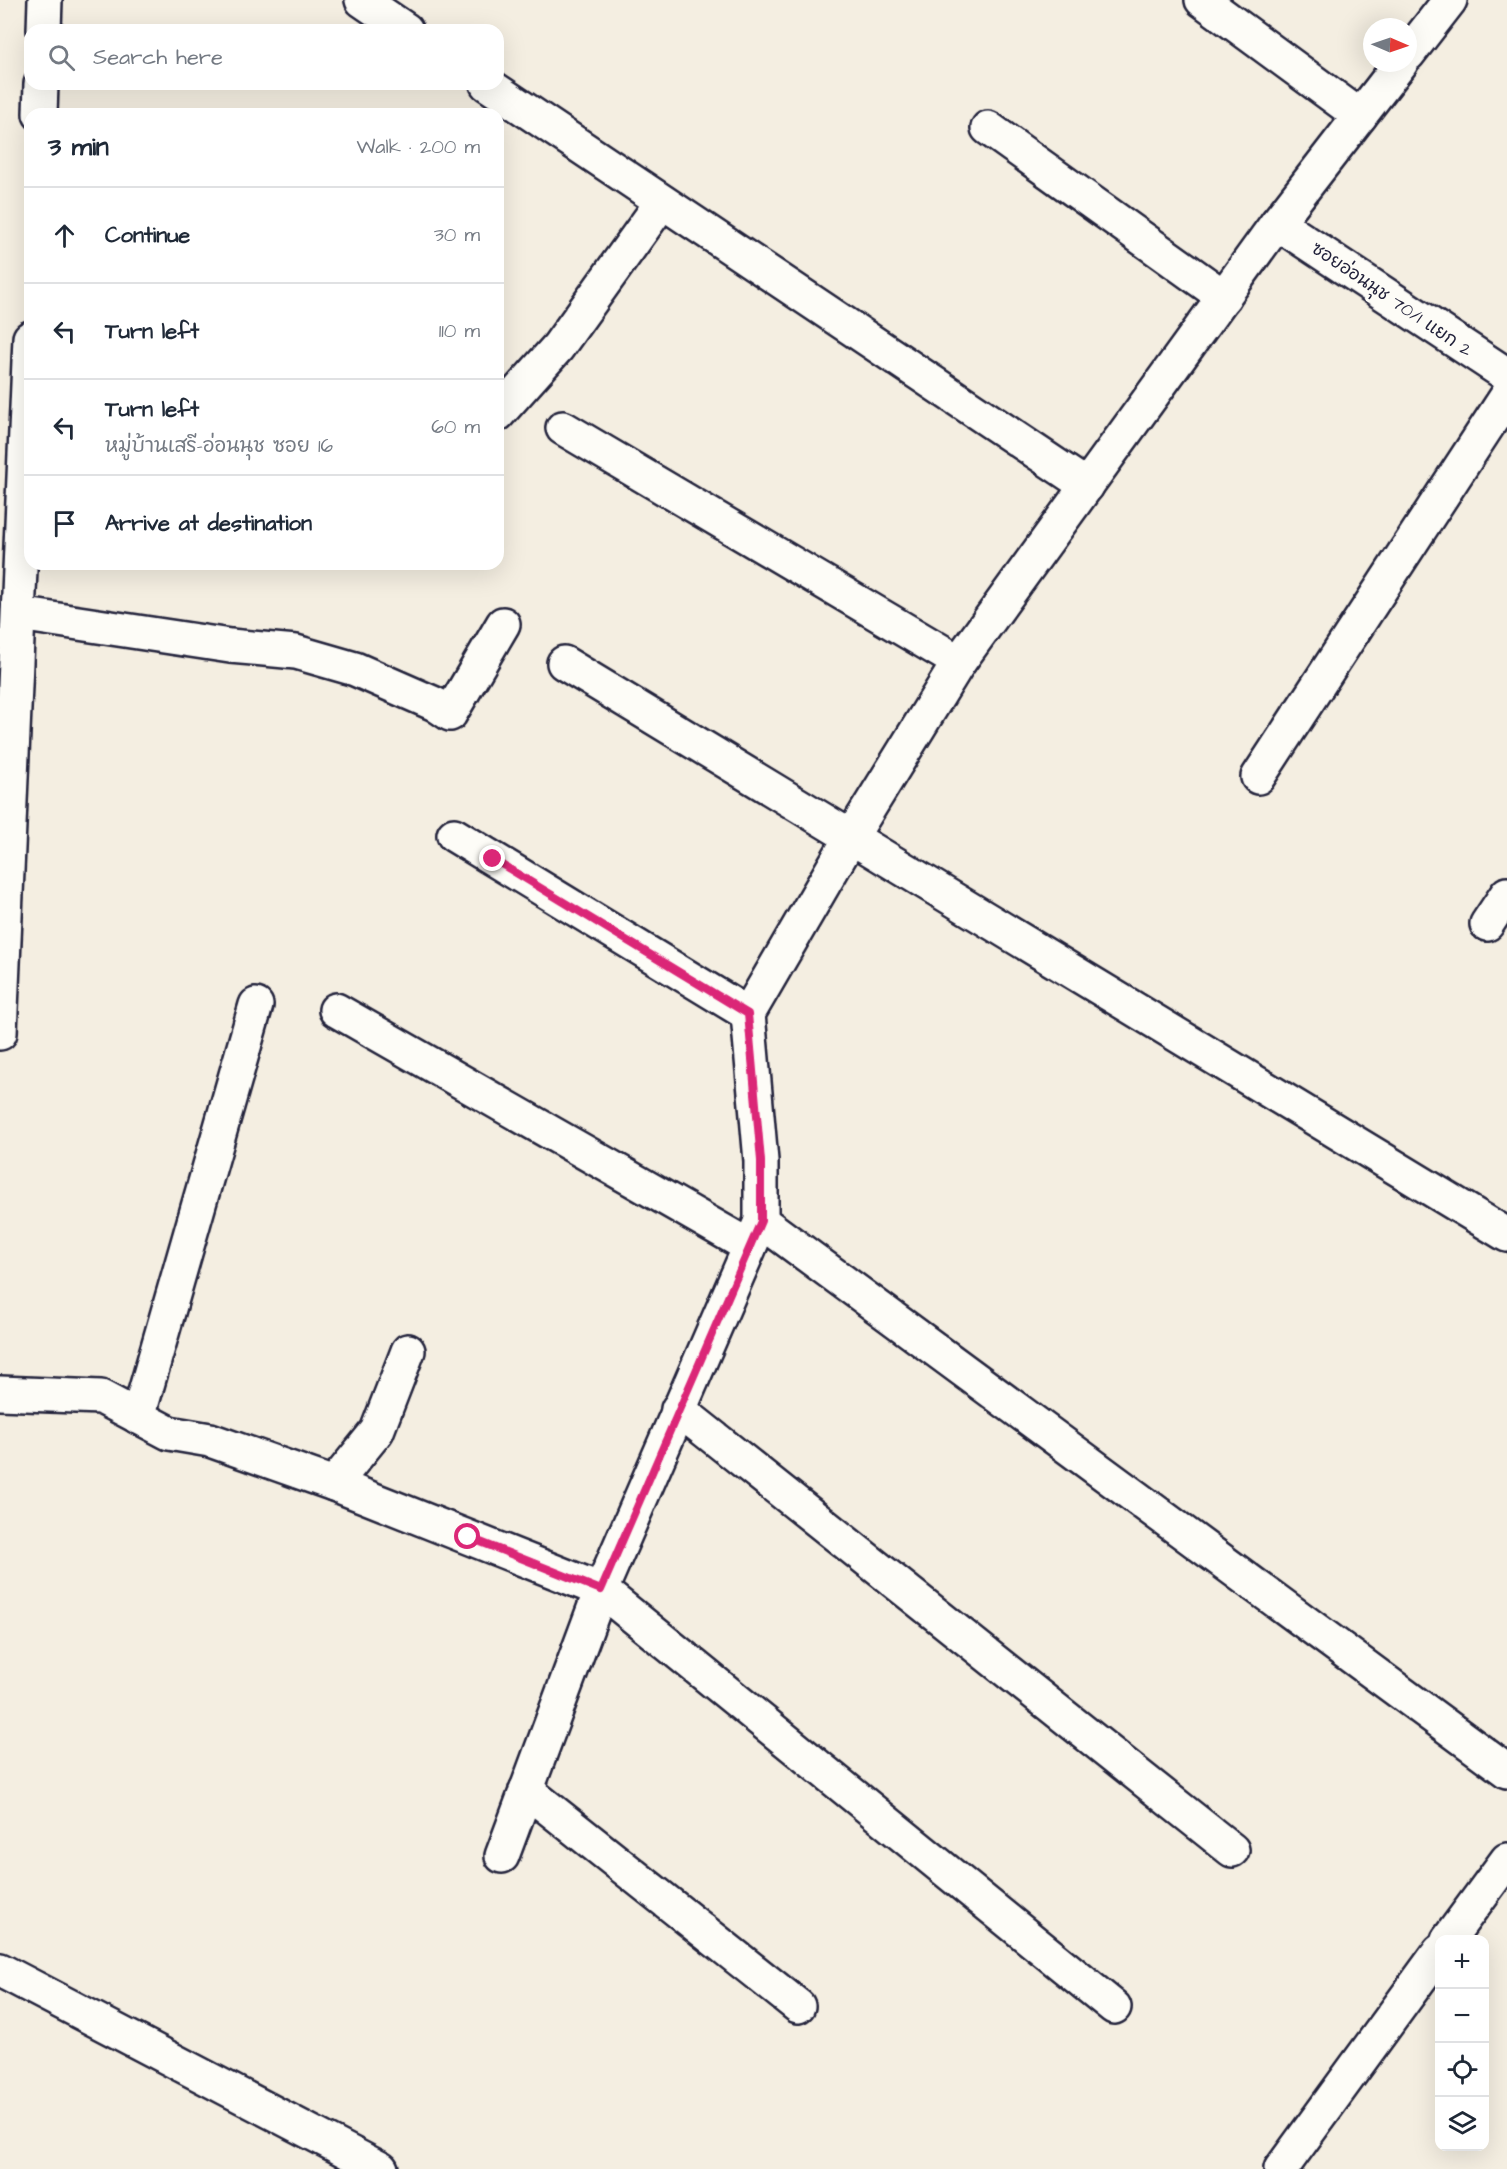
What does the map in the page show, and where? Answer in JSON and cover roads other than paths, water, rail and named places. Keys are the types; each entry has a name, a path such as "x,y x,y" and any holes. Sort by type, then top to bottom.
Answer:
{"street":[{"path":"44,24 45,0"},
{"path":"362,0 397,24"},
{"path":"1202,0 1360,116"},
{"path":"1417,42 1450,0"},
{"path":"502,1856 601,1590 755,1233 761,1161 748,1014 851,837 959,662 1277,223 1394,72"},
{"path":"40,108 41,90"},
{"path":"496,90 1087,486"},
{"path":"988,128 1224,297"},
{"path":"504,407 558,347 662,202"},
{"name":"ซอยอ่อนนุช 70/1 แยก 2","path":"1277,223 1507,375"},
{"path":"1258,777 1507,396"},
{"path":"563,428 959,662"},
{"path":"0,1034 0,974 24,539"},
{"path":"19,615 230,646 296,652 355,669 435,704 450,714 503,624"},
{"path":"564,663 1090,984 1507,1234"},
{"path":"454,835 748,1014"},
{"path":"1487,924 1507,894"},
{"path":"138,1417 256,1005"},
{"path":"336,1010 755,1233 1507,1771"},
{"path":"334,1484 377,1431 408,1352"},
{"path":"0,1393 101,1397 169,1433 210,1440 334,1484 601,1590 1114,2007"},
{"path":"678,1409 1232,1851"},
{"path":"526,1790 798,2006"},
{"path":"1452,1935 1507,1860"},
{"path":"1281,2169 1435,1957"},
{"path":"0,1970 381,2169"}]}
